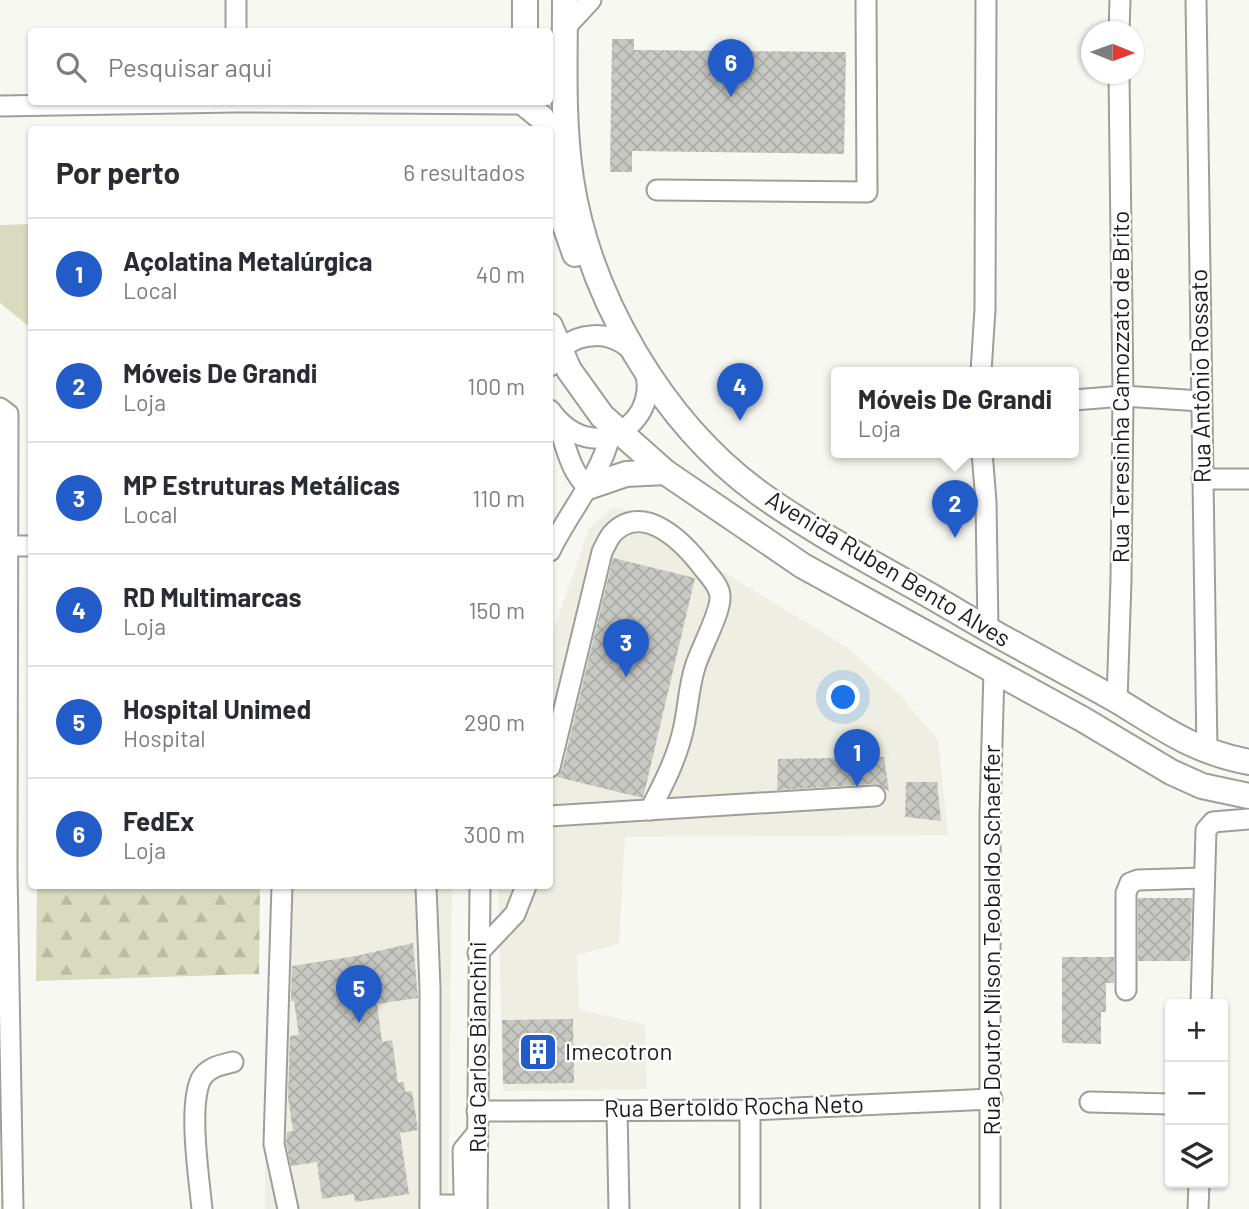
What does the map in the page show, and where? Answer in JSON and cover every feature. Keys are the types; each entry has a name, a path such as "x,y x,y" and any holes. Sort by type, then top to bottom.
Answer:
{"main road":[{"path":"525,0 525,28"},
{"name":"Avenida Ruben Bento Alves","path":"565,0 563,90 571,181 588,249 603,295 637,356 659,392 684,420 713,452 758,492 837,544 1116,701 1183,742 1207,752 1249,762"},
{"path":"525,105 527,126"},
{"path":"527,105 542,118 546,126"},
{"path":"553,178 570,241 582,268 603,295"},
{"name":"Avenida Ruben Bento Alves","path":"554,358 615,434 665,472 803,566 1084,720 1171,772 1202,786 1249,796"},
{"path":"588,487 626,474 665,472"}],"street":[{"path":"236,0 236,28"},
{"path":"565,28 592,0"},
{"path":"657,190 867,192 866,0"},
{"path":"981,367 985,309 986,0"},
{"path":"1119,21 1120,0"},
{"name":"Rua Antônio Rossato","path":"1196,0 1207,752"},
{"name":"Rua Teresinha Camozzato de Brito","path":"1116,701 1121,580 1123,396 1119,84"},
{"path":"0,106 59,105"},
{"path":"553,544 564,522 588,487 615,434 634,421 647,392 646,375 637,356 626,345 613,338 586,336 571,342 554,358"},
{"path":"1079,400 1123,396 1201,401"},
{"path":"4,411 5,1098 13,1209"},
{"path":"553,415 567,429 583,436 615,434"},
{"path":"553,415 574,468 588,487"},
{"path":"982,458 987,516 988,629"},
{"path":"1202,479 1249,479"},
{"path":"553,755 602,552 611,535 622,526 638,522 653,523 665,530 695,557 717,587 721,599 695,668 684,728 667,778 650,810"},
{"path":"3,546 28,546"},
{"name":"Rua Doutor Nílson Teobaldo Schaeffer","path":"990,1209 990,814 994,671"},
{"path":"553,816 875,796"},
{"path":"1201,999 1206,830 1213,822 1249,819"},
{"path":"1126,989 1126,893 1130,883 1138,880 1203,878"},
{"path":"282,889 274,1144 288,1209"},
{"path":"426,889 430,988 429,1207 473,1206"},
{"name":"Rua Carlos Bianchini","path":"473,1206 477,1133 480,889"},
{"path":"478,953 507,925 515,914 525,889"},
{"path":"202,1209 196,1106 201,1080 216,1066 233,1062"},
{"name":"Rua Bertoldo Rocha Neto","path":"477,1111 750,1110 992,1099"},
{"path":"1090,1102 1165,1104"},
{"path":"617,1110 619,1209"},
{"path":"750,1110 750,1209"},
{"path":"1199,1188 1199,1209"}],"shaded area":[{"path":"613,507 668,518 710,564 847,647 900,695 938,740 948,835 625,837 619,944 577,955 579,1009 645,1025 647,1089 503,1091 498,889 553,889 553,631 589,529"},
{"path":"270,889 452,889 448,1209 265,1209 265,1067 272,981"}],"green space":[{"path":"28,224 28,326 0,303 0,225"},
{"path":"37,889 260,889 259,974 36,981"}],"building":[{"path":"612,39 634,39 634,50 846,52 844,154 632,151 632,172 610,172"},
{"path":"613,558 695,578 643,798 557,777 562,770"},
{"path":"884,757 889,791 874,784 777,790 778,759"},
{"path":"906,782 937,782 941,821 905,817"},
{"path":"1138,898 1192,898 1190,961 1138,961"},
{"path":"413,943 418,998 377,1004 382,1042 392,1040 398,1083 404,1082 405,1092 412,1091 418,1130 400,1133 409,1194 355,1202 354,1194 322,1199 317,1162 291,1166 286,1143 287,1132 293,1131 288,1097 290,1036 299,1035 294,1001 291,1001 292,966 356,956"},
{"path":"1062,957 1114,957 1114,983 1106,983 1106,1012 1101,1012 1101,1044 1062,1043"},
{"name":"Imecotron","path":"573,1019 574,1083 503,1084 502,1020"}],"place":[{"name":"FedEx","path":"731,97"},
{"name":"RD Multimarcas","path":"740,421"},
{"name":"Móveis De Grandi","path":"955,538"},
{"name":"MP Estruturas Metálicas","path":"626,677"},
{"name":"Açolatina Metalúrgica","path":"857,787"},
{"name":"Hospital Unimed","path":"359,1023"},
{"name":"Imecotron","path":"538,1052"}]}
